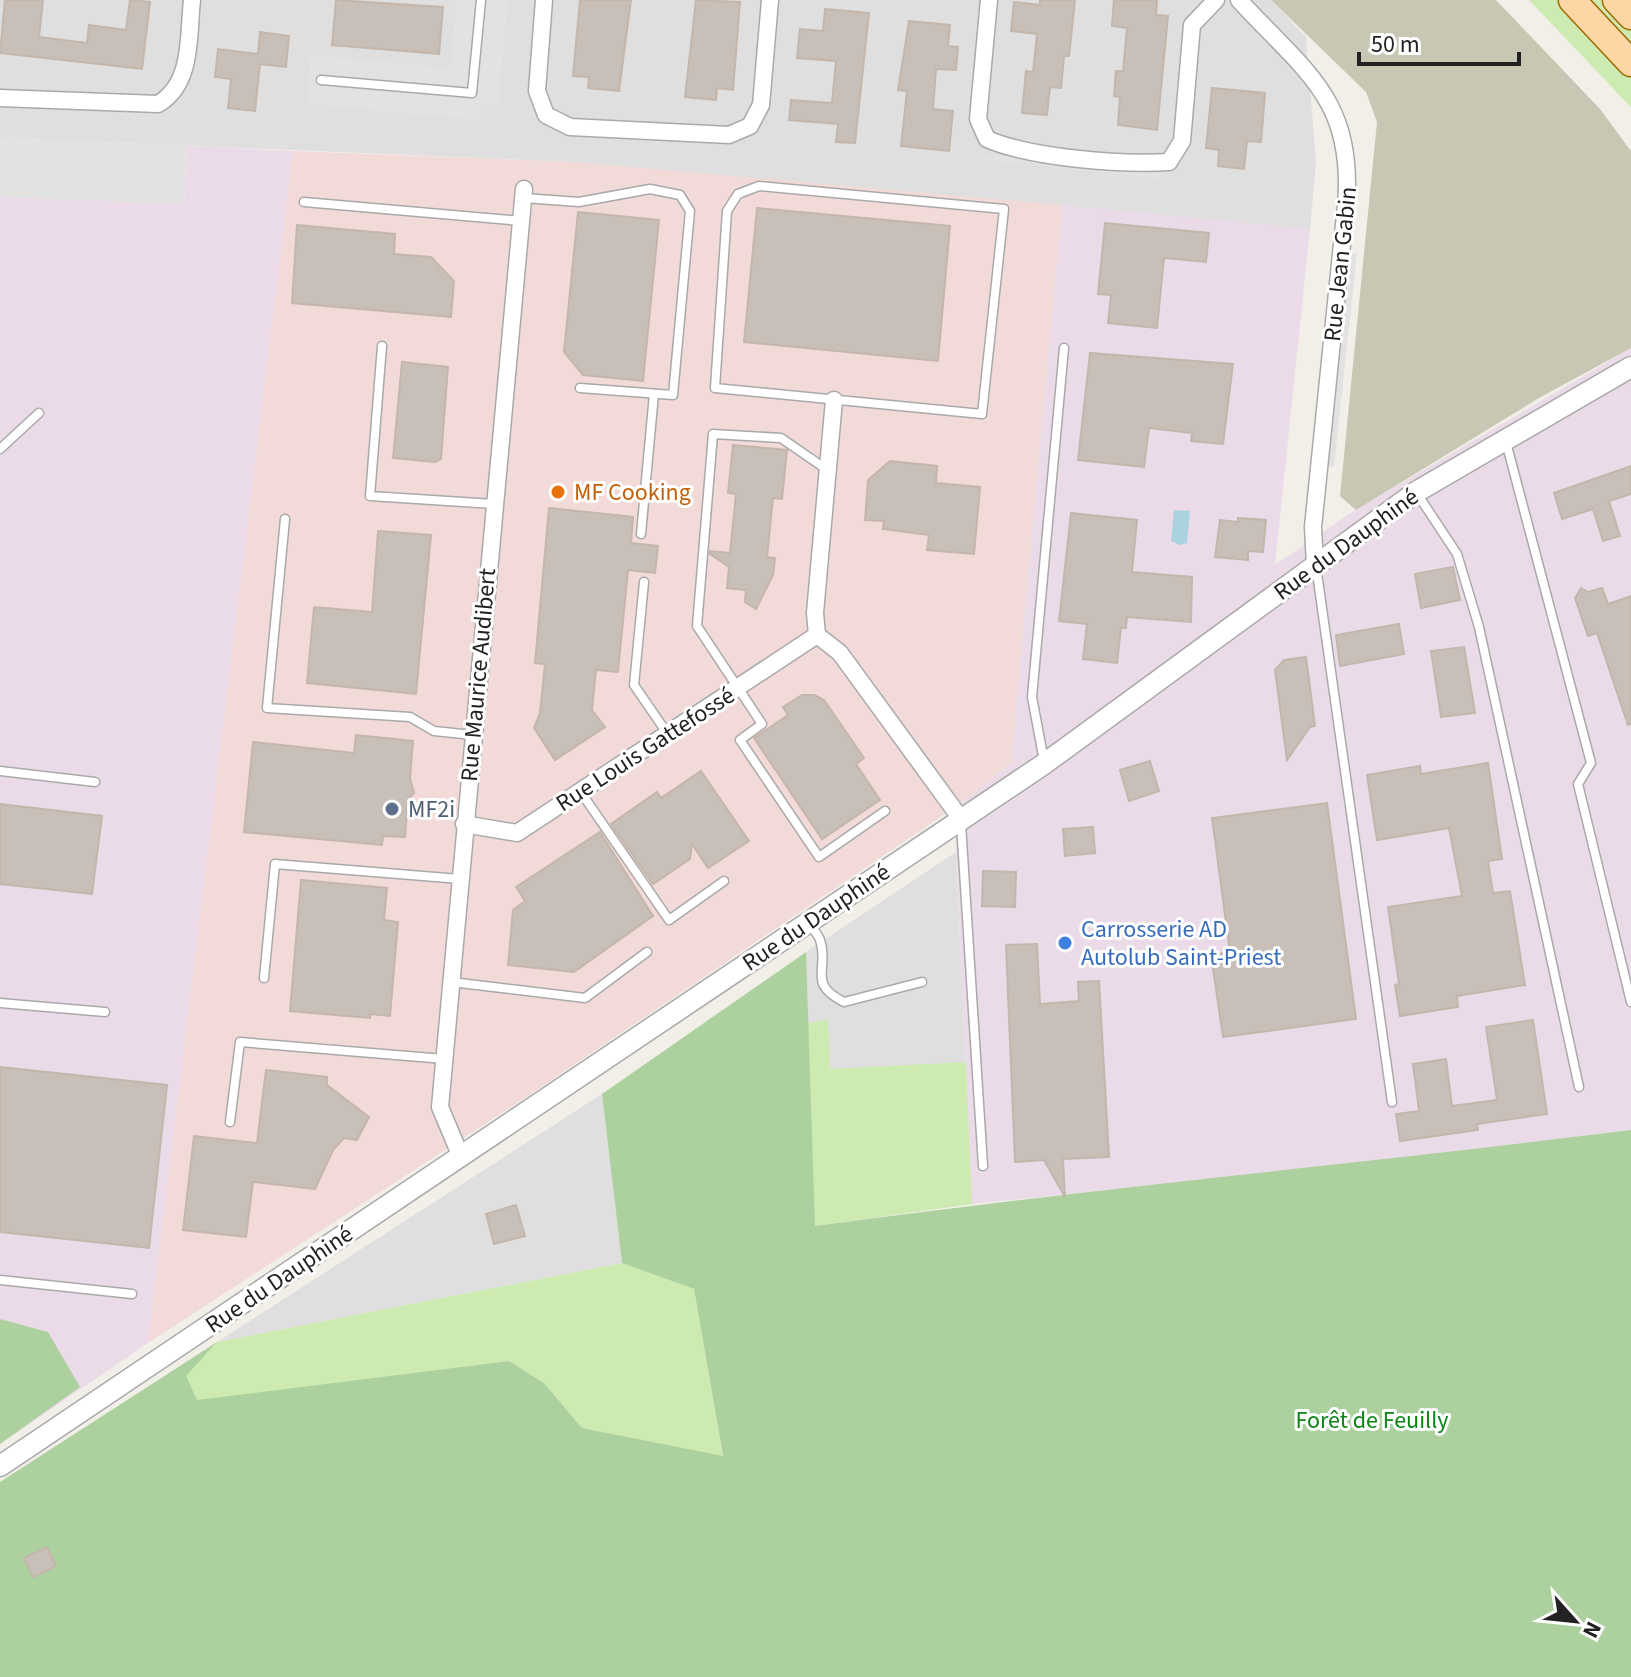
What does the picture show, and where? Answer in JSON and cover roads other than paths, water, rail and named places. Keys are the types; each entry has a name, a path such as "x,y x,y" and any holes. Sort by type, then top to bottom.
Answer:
{"main road":[{"path":"1572,0 1631,63"},
{"path":"1616,0 1631,16"}],"street":[{"path":"0,98 158,104 174,95 183,79 192,0"},
{"path":"544,0 537,91 546,115 570,127 729,135 750,126 761,105 770,0"},
{"path":"989,0 978,119 987,139 1011,149 1146,164 1169,162 1182,141 1192,25 1216,0"},
{"name":"Rue Jean Gabin","path":"1239,0 1324,92 1342,127 1347,151 1346,205 1313,527 1315,565"},
{"name":"Rue Maurice Audibert","path":"461,1157 454,1148 440,1107 524,193"},
{"name":"Rue du Dauphiné","path":"0,1466 1044,764 1416,492 1505,437 1631,367"},
{"path":"834,400 815,613 817,635 840,653 961,819"},
{"name":"Rue Louis Gattefossé","path":"464,824 517,833 817,635"}],"lane":[{"path":"321,80 472,93 481,0"},
{"path":"759,186 1004,209 982,414 834,400 715,388 727,211 738,194 759,186"},
{"path":"524,193 579,202 650,189 680,195 690,211 673,395 580,388"},
{"path":"304,202 521,221"},
{"path":"382,346 370,496 494,504"},
{"path":"1044,764 1032,697 1064,348"},
{"path":"641,534 654,394"},
{"path":"0,449 39,413"},
{"path":"826,469 781,438 713,434 697,626 762,724 740,740 819,857 885,811"},
{"path":"1505,437 1591,763 1578,784 1631,1002"},
{"path":"1416,492 1457,554 1479,627 1579,1087"},
{"path":"285,519 267,708 410,717 434,731 473,735"},
{"path":"1315,565 1392,1102"},
{"path":"644,582 634,685 668,734"},
{"path":"0,771 95,782"},
{"path":"580,791 669,920 724,881"},
{"path":"961,819 983,1166"},
{"path":"264,978 275,864 460,879"},
{"path":"808,923 821,941 821,981 830,995 844,1002 922,982"},
{"path":"451,982 585,998 647,952"},
{"path":"0,1003 105,1012"},
{"path":"230,1122 240,1042 444,1059"},
{"path":"0,1280 132,1294"}],"water":[{"path":"1174,510 1190,511 1187,543 1180,545 1171,541"}],"place":[{"name":"MF Cooking","path":"558,492"},
{"name":"MF2i","path":"392,809"},
{"name":"Carrosserie AD Autolub Saint-Priest","path":"1065,943"}],"park label":[{"name":"Forêt de Feuilly","path":"1372,1420"}]}
